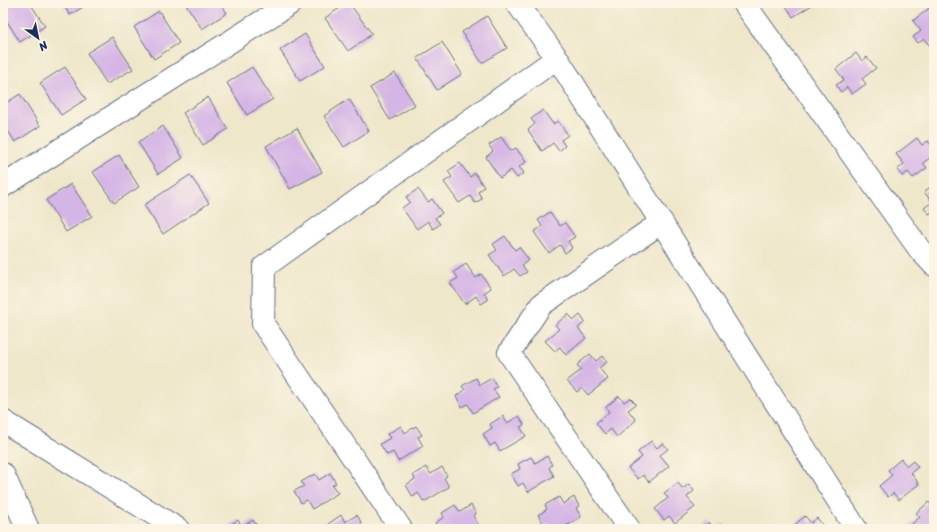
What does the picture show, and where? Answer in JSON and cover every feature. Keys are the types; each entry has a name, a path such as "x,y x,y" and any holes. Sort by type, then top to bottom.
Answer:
{"street":[{"path":"3,186 291,3"},
{"path":"517,3 557,58 856,529"},
{"path":"744,3 920,250 934,265"},
{"path":"401,529 263,324 264,267 557,58"},
{"path":"630,529 509,353 541,305 662,222"},
{"path":"3,421 178,529"},
{"path":"3,474 28,529"}],"building":[{"path":"12,3 30,3 45,26 20,42 3,15 3,8"},
{"path":"62,3 89,3 70,15"},
{"path":"185,3 220,3 227,13 202,29"},
{"path":"349,3 372,34 348,51 325,18"},
{"path":"784,3 815,3 793,17"},
{"path":"933,5 934,42 929,45 924,39 918,43 913,37 921,31 913,21"},
{"path":"159,11 179,43 154,59 134,27"},
{"path":"487,16 507,48 482,63 462,32"},
{"path":"305,34 325,66 300,81 280,50"},
{"path":"112,37 133,69 107,84 87,53"},
{"path":"442,42 462,74 437,90 417,58"},
{"path":"856,53 862,61 867,57 876,68 862,79 866,84 852,94 847,87 841,92 836,85 844,80 836,69"},
{"path":"65,67 86,99 61,115 40,83"},
{"path":"252,67 273,99 247,115 227,83"},
{"path":"395,73 415,105 390,120 370,88"},
{"path":"20,94 40,126 15,142 3,123 3,105"},
{"path":"208,97 228,129 203,145 183,113"},
{"path":"349,99 369,131 344,147 324,116"},
{"path":"543,110 553,124 558,121 568,135 561,140 565,146 559,151 553,143 542,151 528,130 535,124 531,119"},
{"path":"163,126 183,158 158,174 138,142"},
{"path":"297,128 322,172 290,189 266,146"},
{"path":"501,137 511,151 516,148 526,162 519,167 524,173 517,178 511,170 500,178 486,157 493,151 489,145"},
{"path":"917,138 922,145 928,141 934,149 934,155 923,163 927,168 913,178 908,172 902,176 897,170 904,164 896,154"},
{"path":"119,155 139,187 114,203 93,172"},
{"path":"460,163 470,177 475,173 484,187 478,192 482,199 475,203 470,196 459,203 444,182 452,177 448,171"},
{"path":"190,175 209,203 163,234 144,205"},
{"path":"71,184 92,216 66,232 46,200"},
{"path":"934,184 934,211 929,214 924,208 932,202 924,192"},
{"path":"418,189 428,202 432,199 442,213 435,218 440,224 433,229 428,221 417,229 402,208 410,202 406,197"},
{"path":"550,212 560,226 565,223 575,237 568,241 572,248 565,253 560,245 549,253 534,232 542,226 538,220"},
{"path":"505,236 515,250 519,247 529,260 522,265 527,272 520,276 514,269 504,276 489,255 497,250 493,244"},
{"path":"466,264 476,278 481,274 491,288 484,293 488,300 481,304 476,296 465,304 450,283 458,278 454,272"},
{"path":"568,314 574,320 580,315 585,322 578,328 586,338 566,355 560,347 555,351 545,341 559,329 555,325"},
{"path":"590,354 596,361 602,356 607,362 599,368 608,379 588,395 582,388 577,392 567,381 581,370 577,365"},
{"path":"476,378 480,385 492,378 497,387 493,389 499,397 473,413 468,404 462,407 456,396 465,390 462,386"},
{"path":"619,396 624,402 630,398 636,404 628,410 636,420 617,437 611,429 605,434 596,423 609,412 606,407"},
{"path":"503,416 507,423 519,416 524,425 520,427 526,436 500,451 495,443 490,446 483,434 492,428 490,424"},
{"path":"401,426 405,433 416,426 422,435 418,437 423,446 398,461 393,452 387,455 380,444 390,438 387,434"},
{"path":"651,441 657,448 663,443 668,449 660,455 669,466 649,482 643,475 638,479 628,468 642,457 638,452"},
{"path":"547,456 552,465 549,468 554,476 528,492 523,483 518,486 511,474 520,469 518,464 531,457 535,463"},
{"path":"901,459 907,466 913,461 918,467 911,473 919,484 899,500 893,493 888,497 879,486 892,475 888,470"},
{"path":"426,467 431,474 442,467 447,476 444,478 449,487 424,502 418,493 413,497 406,485 415,479 413,475"},
{"path":"330,473 336,483 332,485 338,493 312,509 307,500 301,503 294,491 304,486 301,482 315,474 319,480"},
{"path":"678,483 683,489 689,484 694,491 687,497 695,507 675,523 669,516 664,520 655,509 668,498 664,493"},
{"path":"559,497 563,504 574,497 579,506 576,508 581,517 561,529 554,529 550,523 545,526 538,515 547,509 545,505"},
{"path":"929,502 934,508 934,529 906,529 920,517 916,513"},
{"path":"455,505 460,512 471,505 476,514 473,516 478,524 470,529 439,529 435,523 444,517 442,513"},
{"path":"341,515 345,522 357,515 362,524 359,527 360,529 328,529 330,528 328,524"},
{"path":"805,516 811,523 817,518 822,524 816,529 794,529 792,527"},
{"path":"238,520 242,527 253,520 259,529 224,528"},
{"path":"709,522 715,529 701,529"},
{"path":"721,524 725,529 715,529"}]}
